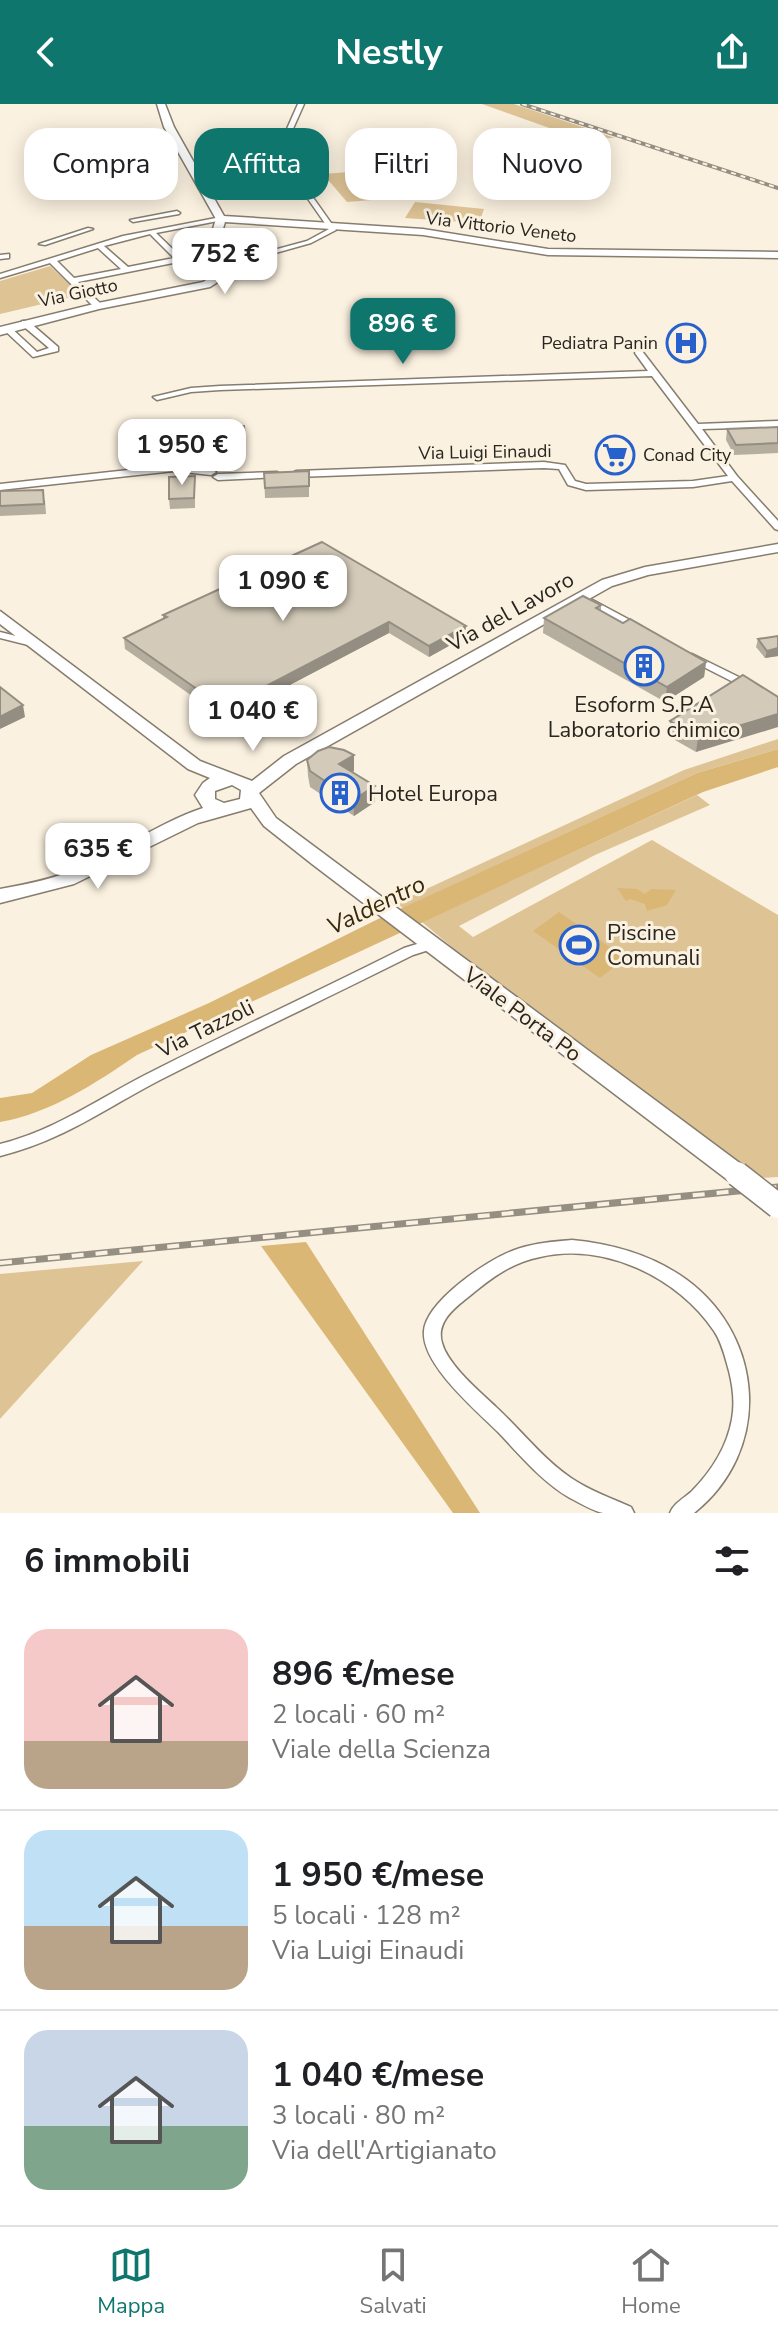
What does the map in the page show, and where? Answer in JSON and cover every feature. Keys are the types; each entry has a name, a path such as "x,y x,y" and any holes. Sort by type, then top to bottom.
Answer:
{"main road":[{"path":"161,104 161,111 220,222 217,232 235,265"},
{"name":"Via Vittorio Veneto","path":"220,222 450,235 525,250 692,256 778,255"},
{"name":"Via Giotto","path":"3,330 98,306 206,285 222,278 235,265"},
{"name":"Via del Lavoro","path":"283,764 607,583 645,571 778,548"},
{"name":"Viale Porta Po","path":"0,616 194,765 246,784 270,822 778,1206"},
{"path":"174,824 217,781 283,764"},
{"path":"0,896 56,886 174,824 241,806 283,764"},
{"name":"Viale Porta Po","path":"194,765 207,803 270,822"}],"street":[{"path":"235,265 309,242 325,235 333,227 304,189 281,149 301,104"},
{"path":"133,220 177,213"},
{"path":"159,216 174,228"},
{"path":"1,275 98,244 202,222 220,222"},
{"path":"43,244 90,229"},
{"path":"151,232 179,259"},
{"path":"65,237 86,248"},
{"path":"98,244 126,269"},
{"path":"72,281 200,255"},
{"path":"51,259 98,306"},
{"path":"235,265 256,275"},
{"name":"Via Giotto","path":"3,330 36,355 55,349 25,323"},
{"path":"639,353 734,478 778,527"},
{"path":"157,397 220,388 654,373"},
{"path":"695,427 778,424"},
{"name":"Via Luigi Einaudi","path":"0,487 164,469 214,474 544,465 559,466 571,483 586,487 693,484 734,478"},
{"path":"581,597 645,632"},
{"path":"0,635 36,644"},
{"path":"684,652 757,689"},
{"name":"Via Tazzoli","path":"0,1150 49,1136 76,1124 152,1078 409,951 423,939"},
{"path":"625,1513 562,1483 462,1386 438,1353 432,1331 439,1315 491,1269 516,1256 557,1247 598,1250 639,1262 673,1278 702,1303 721,1327 734,1357 741,1388 741,1419 730,1450 713,1480 679,1513"}],"shaded area":[{"path":"482,104 514,104 585,128 549,128"},
{"path":"345,172 345,200 329,181 329,174"},
{"path":"415,202 484,209 479,223 405,218"},
{"path":"50,266 81,295 0,314 0,281"},
{"path":"778,739 778,749 697,773 403,908 396,903 684,770"},
{"path":"778,749 778,767 703,792 137,1055 54,1105 0,1122 0,1098 32,1093 91,1055 209,1003 380,918 697,773"},
{"path":"697,795 710,805 595,855 459,926 473,937 652,840 778,915 778,1177 761,1178 422,922"},
{"path":"617,888 637,889 645,894 651,889 676,890 667,905 647,911 645,904 630,899 626,901"},
{"name":"Piscine Comunali","path":"559,912 626,958 600,978 533,931"},
{"path":"306,1242 480,1513 453,1513 261,1246"},
{"path":"143,1261 0,1419 0,1274"}],"building":[{"path":"244,426 245,439 217,440 217,427"},
{"path":"778,427 778,443 736,445 727,429"},
{"path":"309,471 309,486 265,488 264,473"},
{"path":"195,476 194,498 169,499 169,477"},
{"path":"43,490 44,504 0,506 0,491"},
{"path":"322,542 466,626 429,646 389,622 224,708 124,638 167,617 163,615"},
{"path":"583,596 601,605 596,608 623,623 630,619 706,662 667,687 544,618"},
{"path":"778,636 778,648 767,651 758,639"},
{"path":"743,675 778,697 778,714 698,738 670,721"},
{"path":"0,687 23,705 0,717"},
{"path":"329,747 354,755 339,764 375,786 353,800 310,771 307,760"}],"railway":[{"path":"522,104 778,188"},
{"path":"0,1263 778,1187"}],"place":[{"name":"Pediatra Panin","path":"686,343"},
{"name":"Conad City","path":"615,455"},
{"name":"Esoform S.P.A Laboratorio chimico","path":"644,666"},
{"name":"Hotel Europa","path":"340,793"},
{"name":"Piscine Comunali","path":"579,945"}],"water label":[{"name":"Valdentro","path":"376,905"}]}
